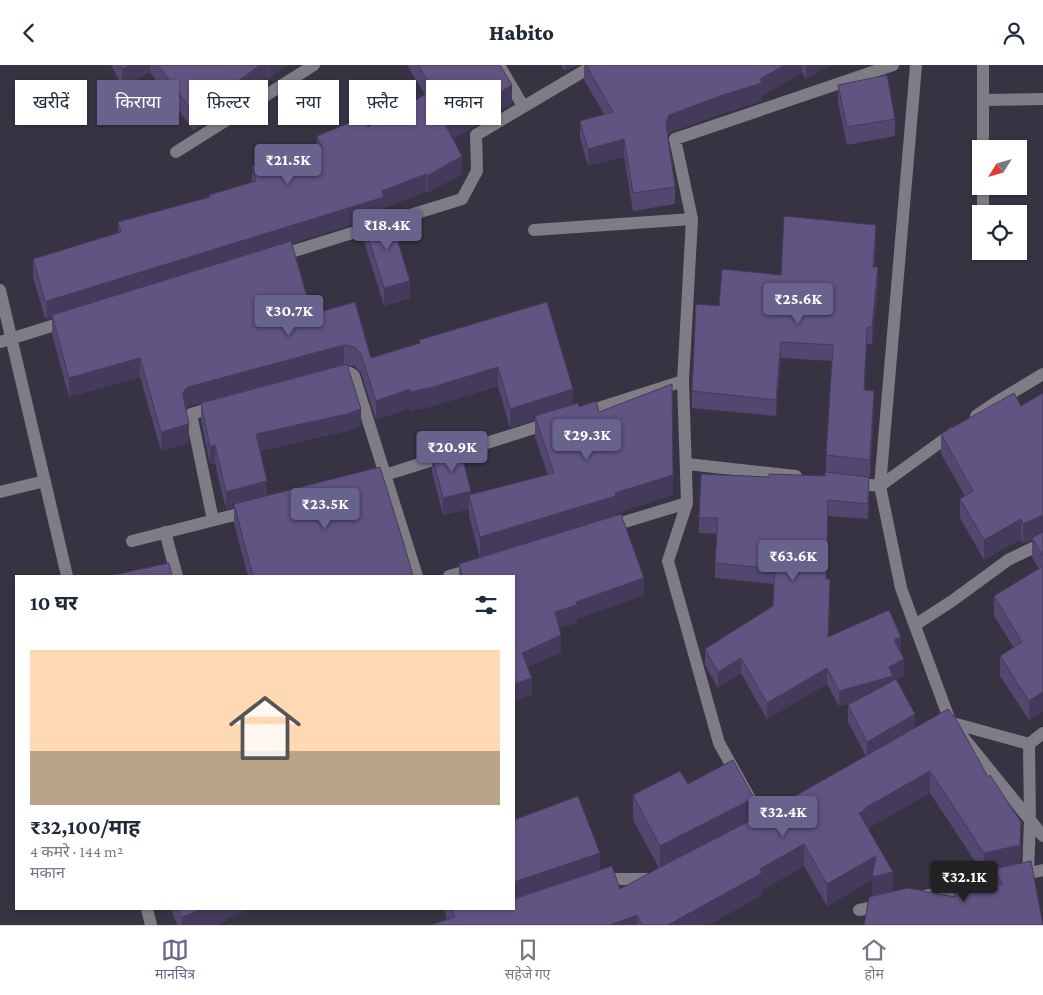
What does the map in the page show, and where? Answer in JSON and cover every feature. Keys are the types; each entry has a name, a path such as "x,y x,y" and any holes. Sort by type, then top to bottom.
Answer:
{"street":[{"path":"176,152 314,65"},
{"path":"499,65 523,106"},
{"path":"265,260 462,199 477,171 476,135 594,65"},
{"path":"765,826 719,743 668,561 687,503 683,381 692,219 675,139 893,65"},
{"path":"916,65 880,485 901,588 915,625 946,723 1043,836"},
{"path":"983,65 983,140"},
{"path":"983,100 1043,99"},
{"path":"534,230 692,219"},
{"path":"0,290 6,340 45,481 67,575"},
{"path":"6,340 78,318"},
{"path":"318,379 346,372 354,376 417,575"},
{"path":"841,481 880,485 994,403 1043,375"},
{"path":"357,483 386,476 683,381"},
{"path":"213,520 191,414 227,404"},
{"path":"687,464 812,478"},
{"path":"0,492 45,481"},
{"path":"592,532 687,503"},
{"path":"132,541 261,508"},
{"path":"165,532 177,575"},
{"path":"915,625 952,601 1008,560 1043,543"},
{"path":"452,575 487,565"},
{"path":"946,723 1029,743 1043,733"},
{"path":"1028,873 1030,820 1029,743"},
{"path":"859,910 1043,870"},
{"path":"586,889 613,879 661,879 670,874"},
{"path":"147,910 151,925"}],"building":[{"path":"120,65 131,65 122,69"},
{"path":"158,65 260,65 240,80 189,80 189,107 179,94 179,80 169,80"},
{"path":"418,65 500,65 512,85 501,92 501,80 427,80"},
{"path":"586,65 785,65 760,79 762,83 669,115 666,123 675,187 633,193 624,139 588,149 580,121 613,112"},
{"path":"887,75 895,119 847,127 838,85"},
{"path":"426,94 426,125 448,125 446,126 462,156 427,176 426,174 382,191 384,197 45,301 33,259 121,232 118,222 210,197 209,195 256,181 252,166 322,148 317,136 349,123 349,125 367,125 368,127 372,125 416,125 416,100"},
{"path":"389,213 410,281 384,288 363,221"},
{"path":"784,216 876,225 873,267 878,267 872,327 867,327 864,390 874,391 870,460 826,455 833,345 781,342 776,400 692,391 696,304 719,306 722,269 781,275"},
{"path":"291,241 312,314 355,302 371,358 420,343 419,340 547,302 573,389 510,409 498,367 433,387 410,392 410,389 376,401 361,354 355,347 344,345 188,387 183,392 183,396 189,424 161,432 140,358 69,378 52,315"},
{"path":"347,364 361,409 347,414 256,434 267,481 226,492 215,445 210,447 201,403"},
{"path":"672,384 673,475 615,493 616,496 480,537 469,495 554,473 535,416 578,403 579,407 596,401 599,412"},
{"path":"1014,393 1021,406 1043,393 1043,515 1023,524 1021,519 984,540 960,499 973,491 941,434"},
{"path":"460,448 471,491 443,498 432,455"},
{"path":"380,467 413,575 253,575 234,504"},
{"path":"825,472 869,477 868,504 828,500 826,579 830,579 828,637 889,610 901,637 894,640 904,659 889,667 893,676 839,691 827,668 767,703 741,658 718,672 705,649 773,606 775,569 715,563 718,518 699,518 701,474 769,477 769,474 825,476"},
{"path":"621,514 644,578 576,602 577,605 555,612 561,635 522,653 532,678 515,684 515,575 462,575 459,564"},
{"path":"1043,532 1043,556 1032,538"},
{"path":"169,563 172,575 113,575"},
{"path":"1043,566 1043,692 1029,701 1000,656 1022,642 994,596"},
{"path":"896,679 915,714 867,742 848,705"},
{"path":"948,709 956,719 988,777 990,775 1021,822 1020,845 984,853 930,771 859,813 893,872 872,877 876,856 827,884 804,844 760,869 762,873 668,925 642,925 637,915 610,925 431,925 455,917 452,910 515,910 515,899 612,866 620,889 769,811"},
{"path":"733,760 754,798 660,846 633,795 680,771 688,784"},
{"path":"578,796 600,853 515,882 515,820"},
{"path":"1031,861 1043,925 864,925 869,897 908,888 955,897 954,885 1003,884 994,869"},
{"path":"179,910 200,910 182,917"}]}
